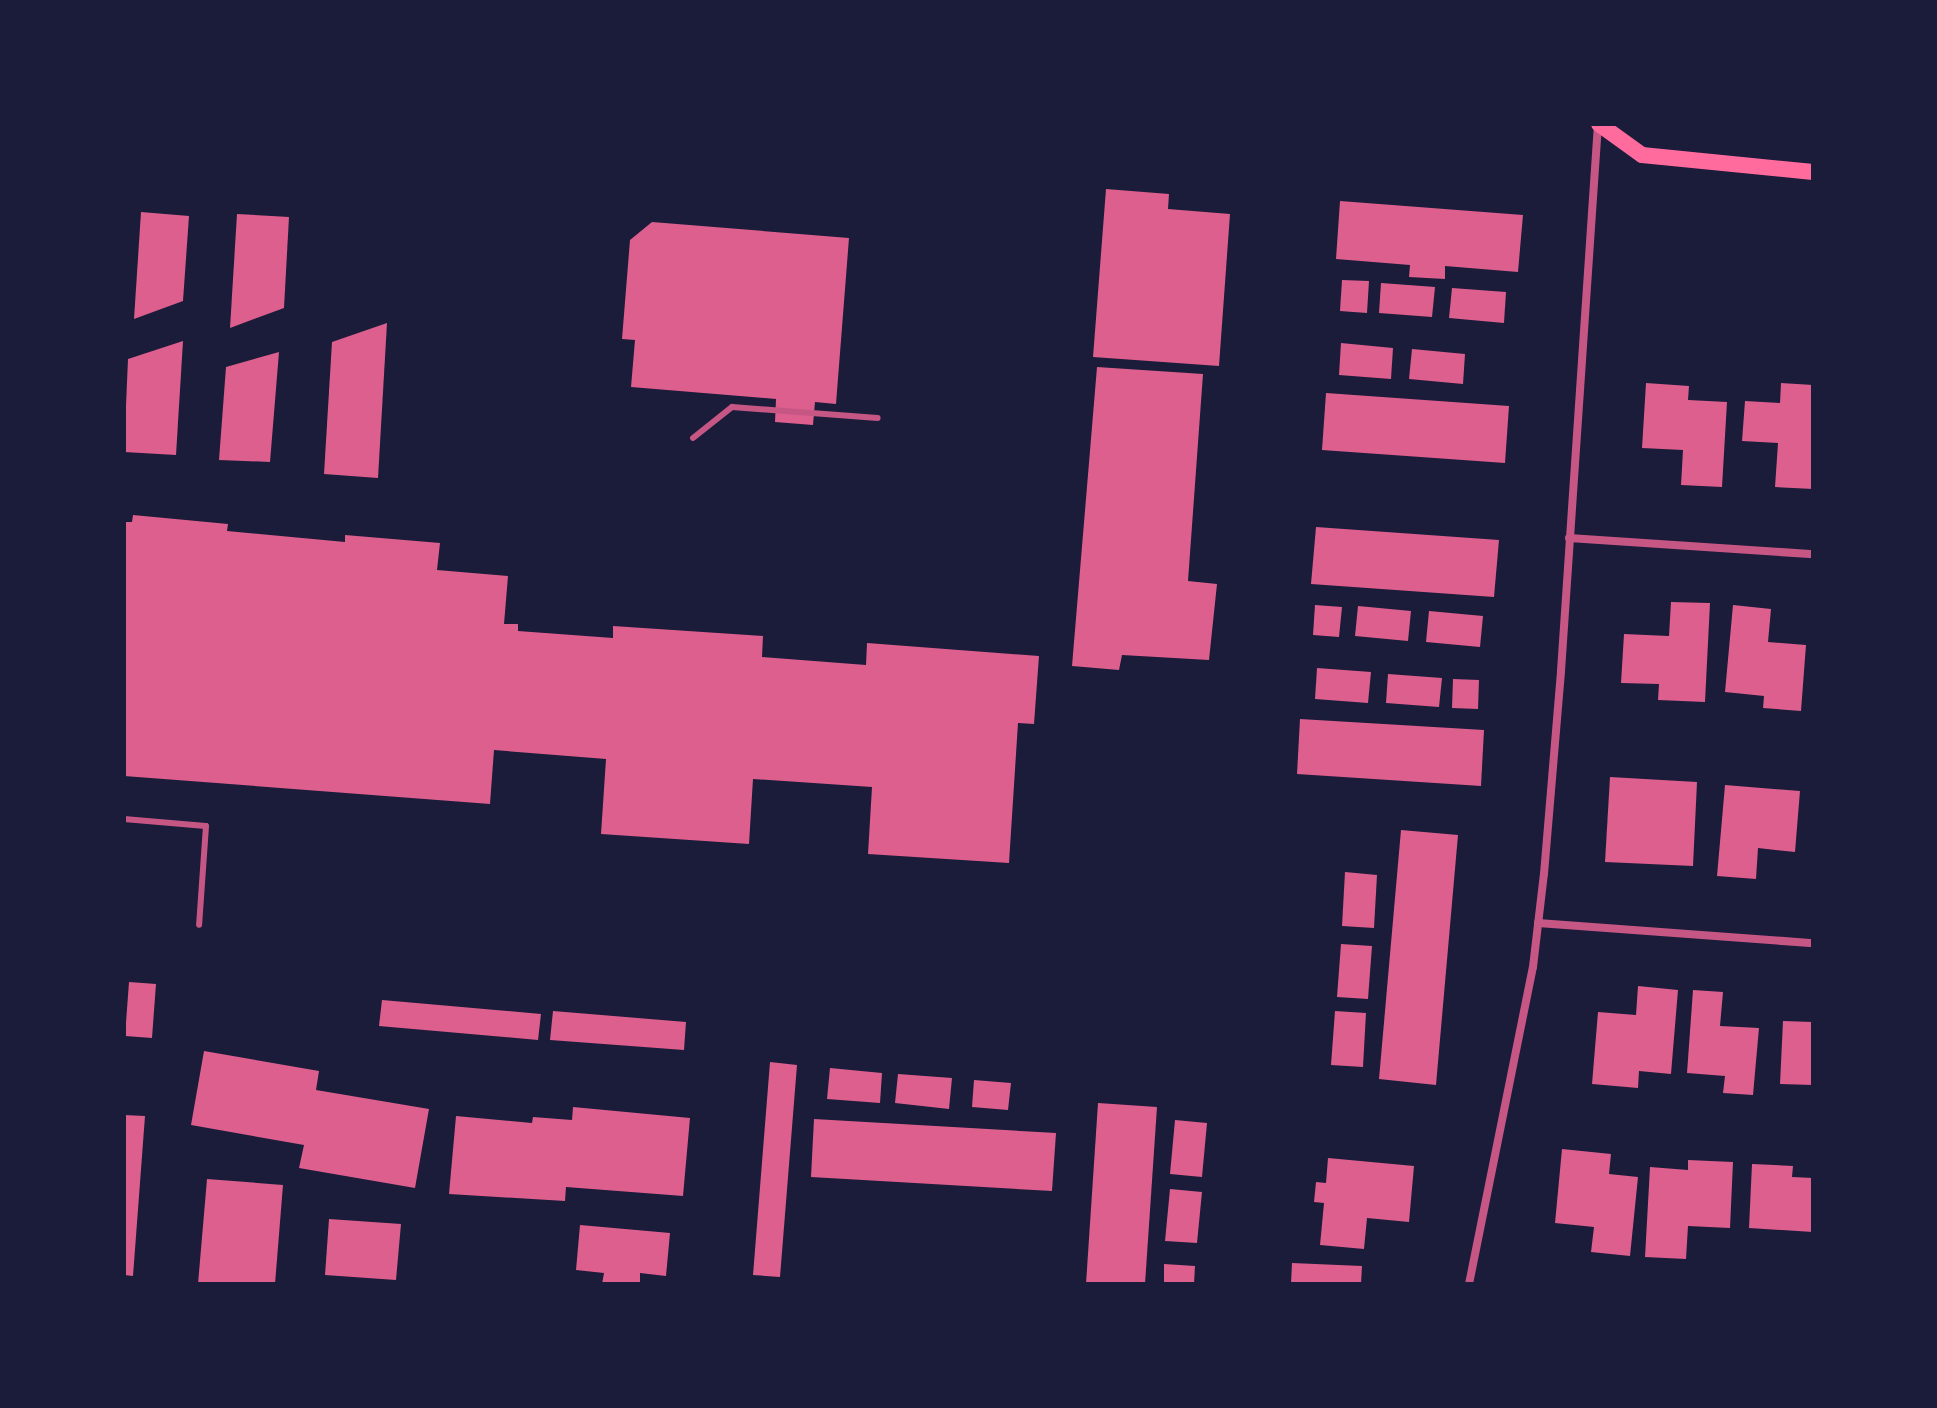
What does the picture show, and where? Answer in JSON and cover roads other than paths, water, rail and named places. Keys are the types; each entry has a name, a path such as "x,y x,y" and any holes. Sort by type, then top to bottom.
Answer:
{"main road":[{"path":"1598,124 1642,155 1813,172"}],"street":[{"path":"1469,1284 1530,982 1538,923 1561,671 1598,124"},
{"path":"1569,538 1813,554"},
{"path":"1538,923 1813,943"}],"lane":[{"path":"693,438 732,407 878,418"},
{"path":"124,819 206,826 199,925"}]}
